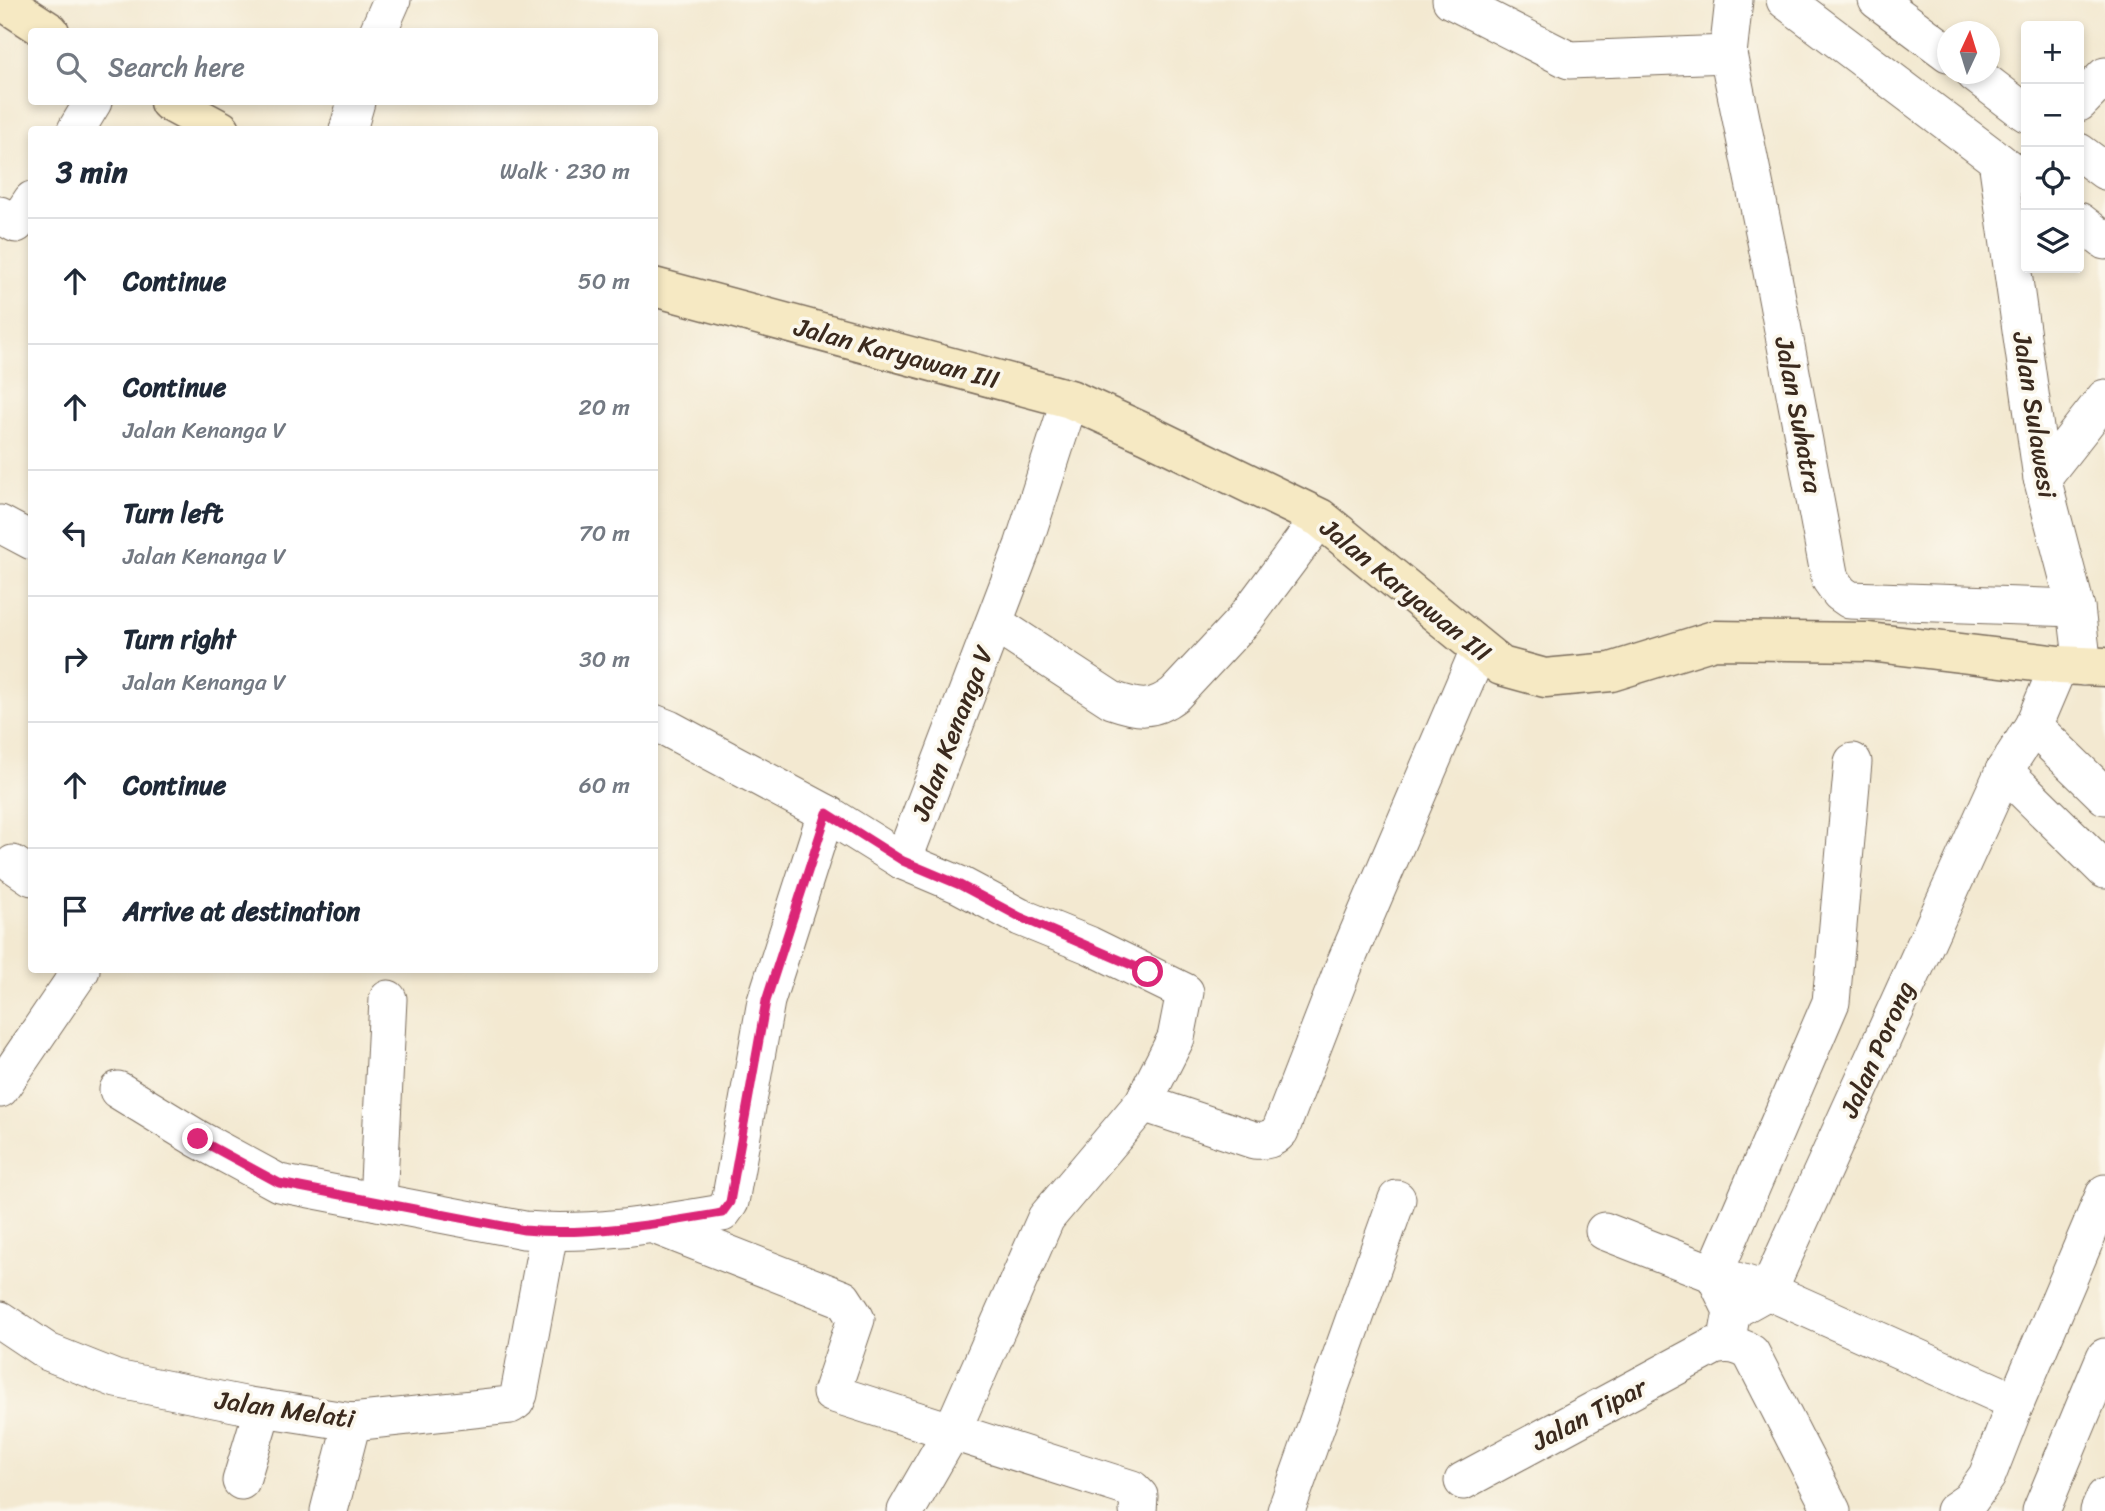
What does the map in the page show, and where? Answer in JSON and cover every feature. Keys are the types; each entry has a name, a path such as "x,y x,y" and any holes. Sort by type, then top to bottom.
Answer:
{"street":[{"path":"1,0 44,28"},
{"path":"380,28 392,0"},
{"path":"1451,0 1569,60 1728,54"},
{"name":"Jalan Suhatra","path":"1734,0 1728,54 1830,579 1840,593 1850,600 2076,608"},
{"path":"1785,0 2021,178"},
{"path":"1877,0 1937,45"},
{"path":"2084,98 2105,76"},
{"path":"1988,84 2021,109"},
{"path":"78,126 91,105"},
{"path":"175,105 214,126"},
{"path":"349,126 355,105"},
{"path":"2084,156 2105,171"},
{"name":"Jalan Sulawesi","path":"1997,160 2042,478 2076,608 2082,667"},
{"path":"0,215 16,225 28,206"},
{"path":"2084,225 2105,241"},
{"name":"Jalan Karyawan III","path":"658,288 1070,400 1147,434 1320,518 1501,666 1545,678 1611,671 1714,640 1869,642 2082,667"},
{"path":"2042,478 2105,398"},
{"name":"Jalan Kenanga V","path":"903,861 1023,546 1070,400"},
{"path":"994,623 1112,700 1132,707 1151,707 1163,703 1175,694 1244,620 1320,518"},
{"path":"0,524 28,539"},
{"path":"1143,1103 1254,1140 1265,1141 1275,1137 1280,1131 1344,966 1479,650"},
{"name":"Jalan Porong","path":"1768,1291 2004,771 2033,726 2082,667"},
{"path":"658,725 827,813 903,861 960,885 1020,917 1101,951 1185,992 1176,1038 1143,1103 1046,1218 952,1431 906,1511"},
{"path":"2033,726 2105,796"},
{"path":"1832,1511 1751,1353 1724,1334 1713,1274 1831,1002 1853,762"},
{"path":"2004,771 2105,870"},
{"path":"118,1090 198,1139 279,1183 550,1233 652,1225 722,1213 730,1202 766,1001 827,813"},
{"path":"0,1089 78,973"},
{"path":"378,1202 387,999"},
{"path":"1954,1511 1970,1500 1987,1476 2105,1193"},
{"path":"1286,1511 1397,1199"},
{"path":"652,1225 843,1299 856,1320 831,1393 1132,1489 1139,1496 1138,1511"},
{"path":"1604,1231 1713,1274 1768,1291 2016,1402"},
{"name":"Jalan Melati","path":"0,1320 48,1352 116,1379 262,1408 352,1422 510,1405 516,1401 519,1394 550,1233"},
{"path":"1724,1334 1768,1291"},
{"name":"Jalan Tipar","path":"1463,1481 1724,1334"},
{"path":"2041,1511 2105,1357"},
{"path":"241,1481 262,1408"},
{"path":"329,1511 352,1422"},
{"path":"2099,1511 2105,1497"}],"route":[{"path":"198,1139 279,1183 524,1230 550,1233 652,1225 722,1213 730,1202 766,1001 827,813 903,861 960,885 1020,917 1148,972"}]}
